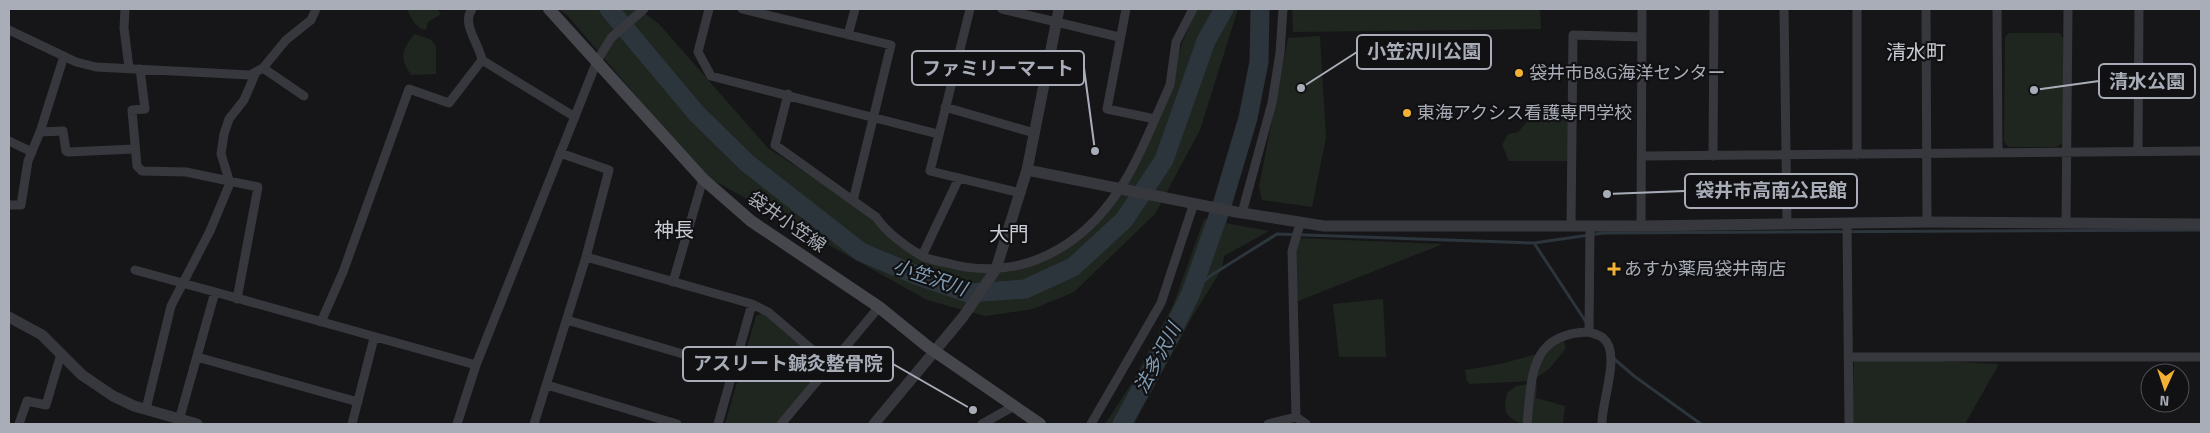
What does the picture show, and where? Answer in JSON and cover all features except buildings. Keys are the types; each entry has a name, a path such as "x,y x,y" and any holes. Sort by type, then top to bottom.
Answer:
{"main road":[{"name":"袋井小笠線","path":"549,9 703,179 751,221 879,307 935,350 1040,424"}],"street":[{"path":"125,9 124,28 129,68"},
{"path":"146,409 171,306 210,231 230,183 221,154 224,134 229,119 244,100 260,70 286,40 311,20 316,9"},
{"path":"472,9 468,26 479,47 482,60 575,117"},
{"path":"457,424 476,365 597,61 612,38 643,9"},
{"path":"709,9 698,52 711,76 788,94 938,134"},
{"path":"742,9 891,45 853,201"},
{"path":"848,35 855,9"},
{"path":"970,9 930,171 1021,193"},
{"path":"1002,9 1119,37"},
{"path":"874,424 963,318 995,271 1027,170 1059,9"},
{"path":"1126,9 1119,37 1107,109 1155,119"},
{"path":"788,94 775,145 876,217 884,228 922,256 958,266 995,271 1025,265 1049,256 1073,239 1098,216 1123,188 1142,150 1170,85 1176,42 1193,9"},
{"path":"1239,212 1272,103 1280,53 1284,9"},
{"path":"1641,226 1642,9"},
{"path":"1713,156 1714,9"},
{"path":"1784,9 1787,224"},
{"path":"1857,9 1857,155"},
{"path":"1926,9 1927,222"},
{"path":"1997,9 1998,153"},
{"path":"2066,224 2068,9"},
{"path":"2138,9 2138,152"},
{"path":"9,30 64,56 96,67 250,75 260,70"},
{"path":"1572,226 1573,35 1642,36"},
{"path":"9,205 21,205 28,161 40,132 64,56"},
{"path":"321,322 343,272 409,89 449,103 482,60"},
{"path":"140,69 145,109 132,110 137,166 142,171 186,172 258,187 238,299"},
{"path":"260,70 304,96"},
{"path":"945,107 1034,133"},
{"path":"40,132 63,132 66,152 135,149"},
{"path":"9,141 32,152"},
{"path":"1642,156 2067,154 2201,151"},
{"path":"534,424 586,257 609,170 560,153"},
{"path":"1027,170 1123,188 1199,205 1300,224 1324,226 1641,226 1927,222 2201,224"},
{"path":"922,256 959,178"},
{"path":"673,282 703,179"},
{"path":"1092,424 1161,303 1199,205"},
{"path":"1296,417 1292,252 1300,224"},
{"path":"1847,224 1849,424"},
{"path":"1589,332 1590,226"},
{"path":"586,257 752,304 768,312 830,365"},
{"path":"135,270 476,365"},
{"path":"179,422 214,292"},
{"path":"718,424 752,304"},
{"path":"782,424 879,307"},
{"path":"9,317 42,335 82,375 113,396 179,422 197,424"},
{"path":"567,320 734,369"},
{"path":"1527,424 1533,368 1539,355 1562,336 1589,332 1602,337 1611,350 1612,362 1602,410 1602,424"},
{"path":"352,424 374,338"},
{"path":"19,424 28,401 46,406 61,354"},
{"path":"197,357 358,402"},
{"path":"1848,357 2201,357"},
{"path":"547,386 677,424"},
{"path":"982,424 1014,406"},
{"path":"1268,424 1296,417 1306,424"}],"shaded area":[{"path":"407,9 437,9 441,14 428,22 426,30 416,25"},
{"path":"558,9 639,9 659,24 768,148 878,220 933,264 1008,272 1039,259 1087,226 1139,155 1169,87 1182,43 1197,9 1238,9 1200,130 1155,214 1074,292 1033,309 985,316 927,300 704,175 567,15"},
{"path":"1292,9 1540,9 1541,29 1293,32"},
{"path":"2009,33 2059,33 2063,38 2063,142 2057,147 2009,147 2004,142 2005,37"},
{"path":"414,34 430,39 436,46 436,74 411,75 407,69 403,54"},
{"path":"1320,36 1326,138 1312,207 1262,200 1259,187 1288,38"},
{"path":"1572,111 1572,161 1509,161 1502,145 1508,134 1518,132 1536,112"},
{"path":"1204,219 1269,231 1224,256 1222,269 1192,317 1134,424 1105,424 1133,381 1174,303"},
{"path":"1296,238 1443,244 1293,303"},
{"path":"1383,299 1386,357 1339,357 1333,304"},
{"path":"762,313 822,362 823,367 775,424 725,424 756,316"},
{"path":"1562,336 1566,348 1550,368 1532,381 1470,384 1467,381 1465,370 1500,364 1541,353"},
{"path":"1854,357 1999,364 1965,424 1852,424"},
{"path":"1537,383 1536,398 1565,406 1563,424 1529,424 1534,406 1528,419 1520,423 1510,417 1506,411 1507,393 1516,386"}],"waterway":[{"name":"小笠沢川","path":"609,9 696,113 747,163 861,252 916,275 968,293 1025,289 1073,267 1124,220 1164,160 1206,41 1224,9"},
{"name":"法多沢川","path":"1122,424 1167,342 1191,293 1222,205 1248,118 1259,62 1260,9"},
{"path":"1191,293 1210,276 1277,234 1534,243 1603,233 2201,230"},
{"path":"1534,243 1586,322"},
{"path":"1612,357 1634,376 1701,424"}],"place":[{"name":"袋井市B&G海洋センター","path":"1519,73"},
{"name":"小笠沢川公園","path":"1301,88"},
{"name":"清水公園","path":"2034,90"},
{"name":"東海アクシス看護専門学校","path":"1407,113"},
{"name":"ファミリーマート","path":"1095,151"},
{"name":"袋井市高南公民館","path":"1607,194"},
{"name":"あすか薬局袋井南店","path":"1614,269"},
{"name":"アスリート鍼灸整骨院","path":"973,410"}],"district":[{"name":"清水町","path":"1916,52"},
{"name":"神長","path":"674,230"},
{"name":"大門","path":"1009,234"}]}
